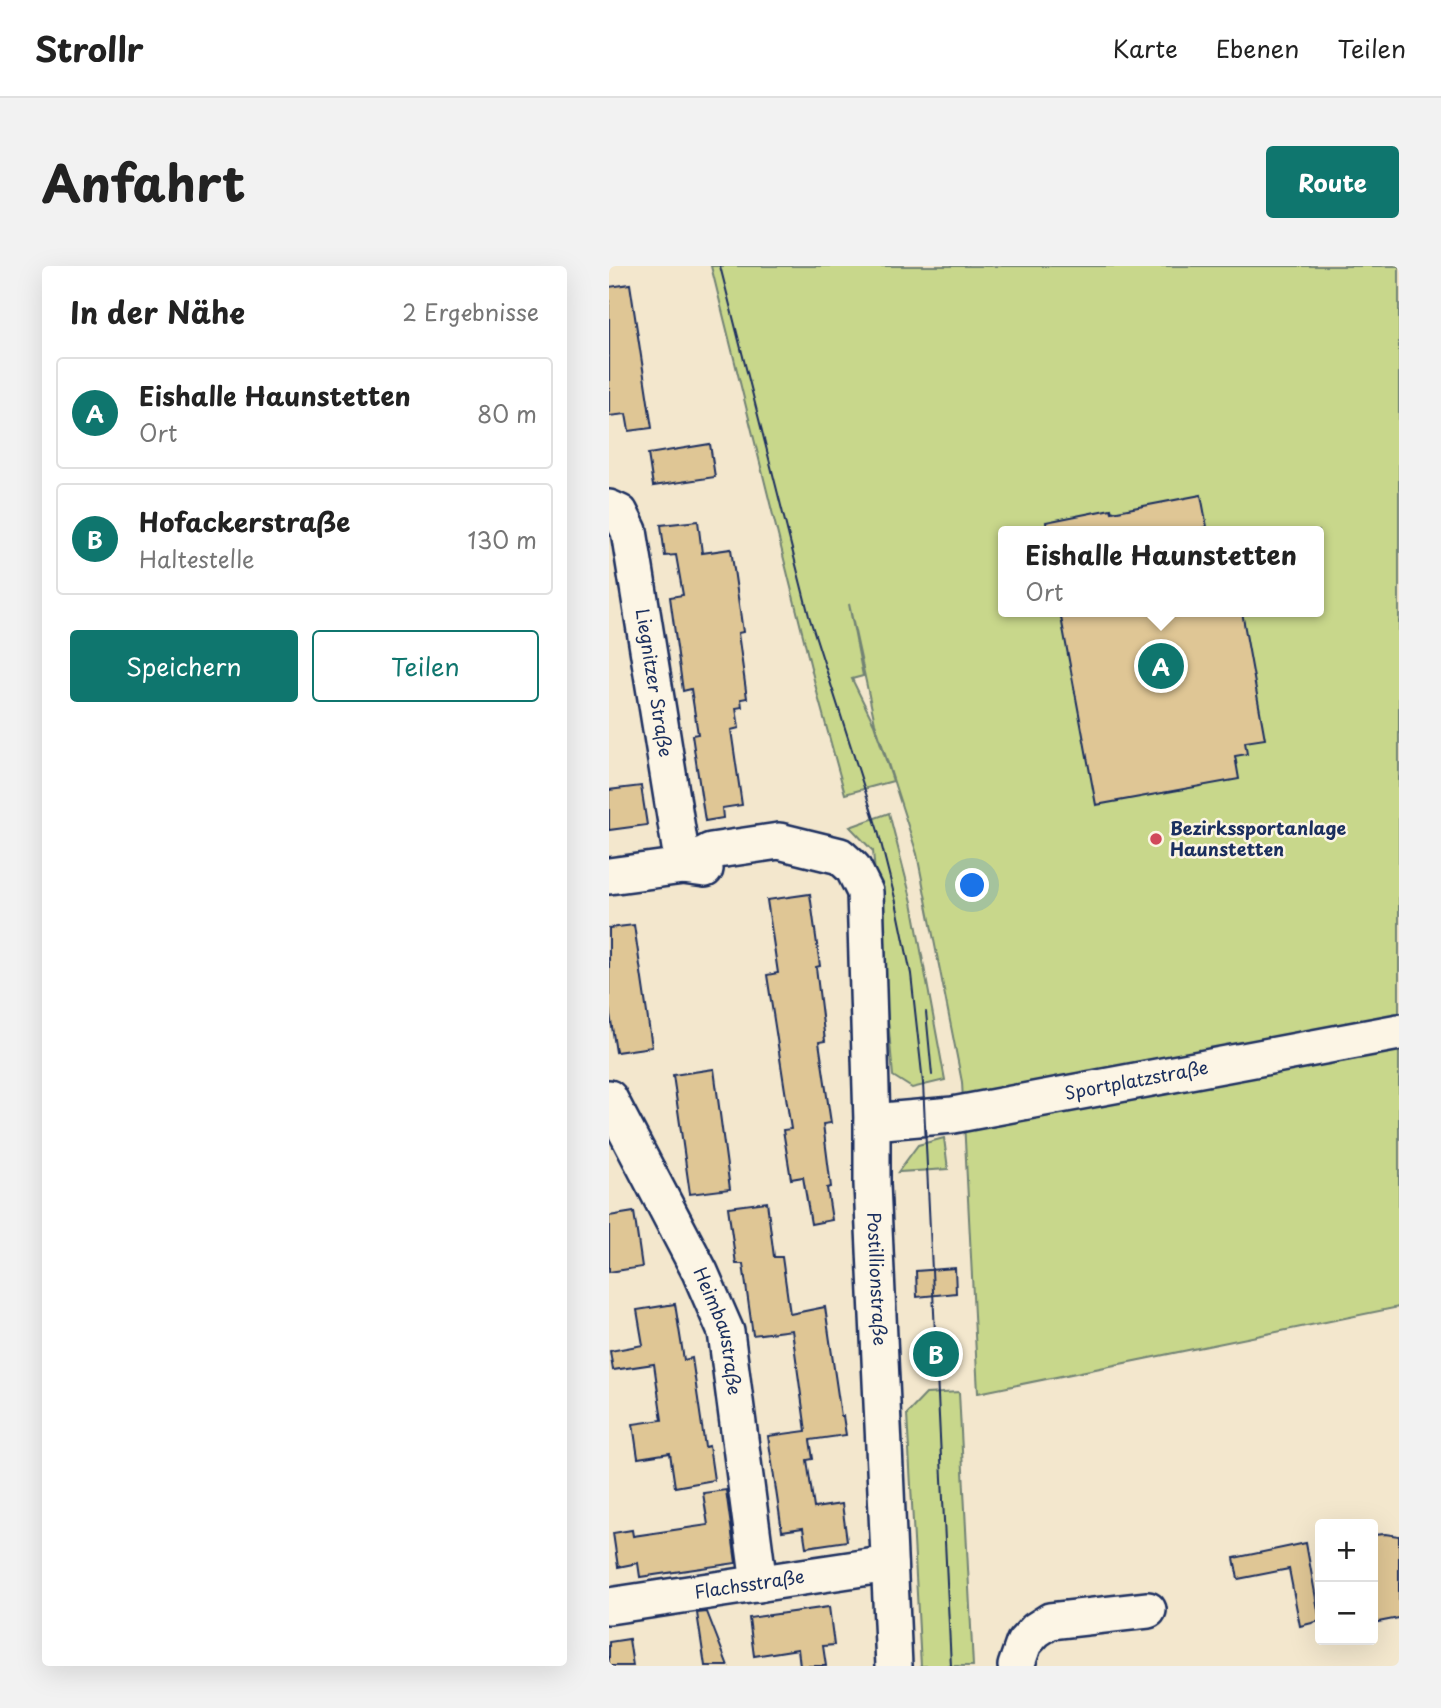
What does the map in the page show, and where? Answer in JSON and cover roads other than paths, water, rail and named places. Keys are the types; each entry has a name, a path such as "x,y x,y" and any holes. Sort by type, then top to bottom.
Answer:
{"street":[{"name":"Liegnitzer Straße","path":"609,508 620,513 629,531 683,866"},
{"name":"Postillionstraße","path":"683,866 715,871 782,862 809,848 840,856 853,868 865,892 872,1184 894,1666"},
{"path":"609,876 683,866"},
{"name":"Sportplatzstraße","path":"872,1122 953,1115 1399,1032"},
{"name":"Heimbaustraße","path":"609,1098 700,1272 726,1332 759,1584"},
{"name":"Flachsstraße","path":"609,1606 889,1564"},
{"path":"1016,1666 1024,1643 1036,1630 1050,1621 1148,1610"}],"tram line":[{"path":"720,266 809,616 878,831 911,974 923,1083 951,1666"},
{"path":"926,1012 932,1075"}],"place":[{"name":"Eishalle Haunstetten","path":"1161,666"},
{"name":"Bezirkssportanlage Haunstetten","path":"1156,839"},
{"name":"Hofackerstraße","path":"936,1354"}]}
